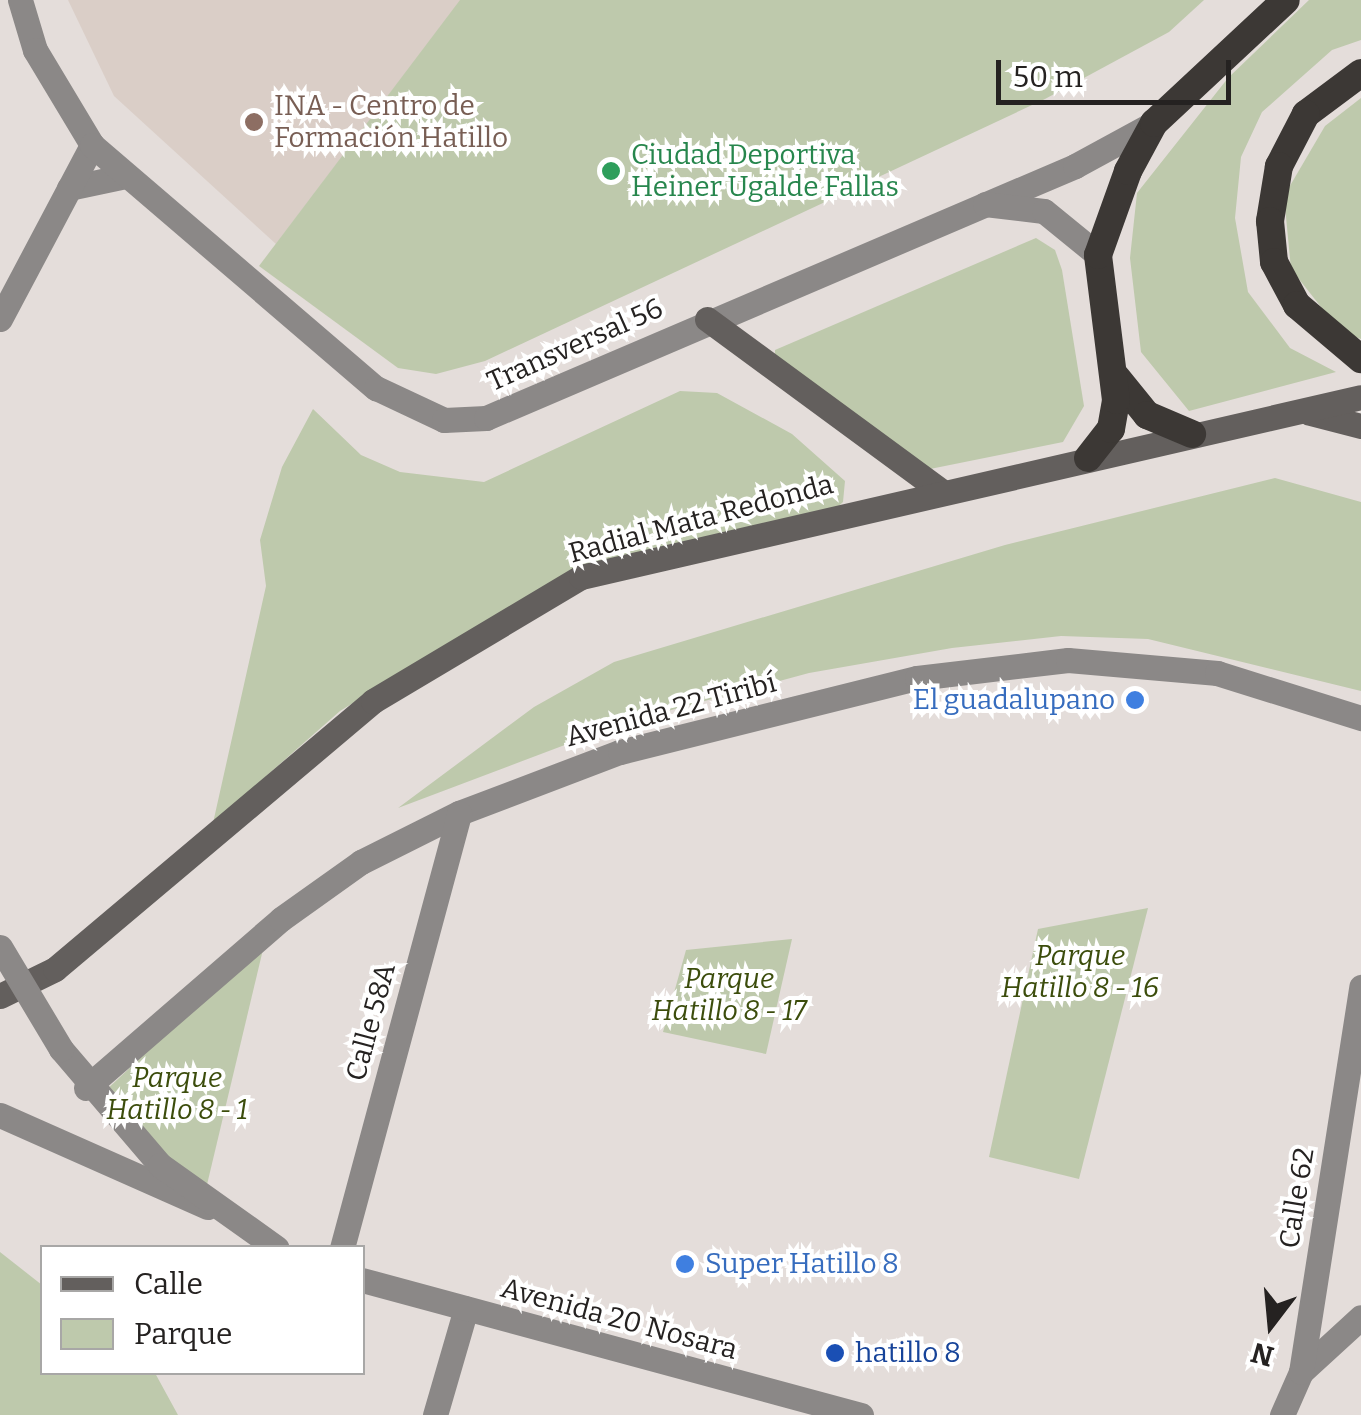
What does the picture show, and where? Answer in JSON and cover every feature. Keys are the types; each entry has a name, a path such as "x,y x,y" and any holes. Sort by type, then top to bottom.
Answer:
{"highway":[{"path":"1088,458 1111,428 1117,378 1098,256 1154,123 1286,0"},
{"path":"1361,73 1296,131 1270,221 1274,262 1297,305 1361,358"},
{"path":"1117,378 1147,414 1192,434"}],"main road":[{"path":"707,319 940,490"},
{"name":"Radial Mata Redonda","path":"0,996 55,969 373,701 470,636 581,578 940,490 1361,397"},
{"path":"1300,410 1361,426"}],"street":[{"name":"Transversal 56","path":"20,0 35,50 92,145 376,388 444,420 486,418 975,203 1075,166 1154,123"},
{"path":"0,319 92,145"},
{"path":"69,188 126,176"},
{"path":"975,203 1044,211 1098,256"},
{"name":"Avenida 22 Tiribí","path":"86,1088 280,919 361,862 459,812 557,771 735,722 918,678 1068,660 1216,673 1361,718"},
{"name":"Calle 58A","path":"343,1245 459,812"},
{"path":"0,947 86,1088 212,1209"},
{"name":"Calle 62","path":"1282,1415 1301,1372 1361,987"},
{"path":"0,1115 212,1209 272,1245"},
{"name":"Avenida 20 Nosara","path":"365,1281 861,1415"},
{"path":"435,1415 466,1308"},
{"path":"1301,1372 1361,1317"}],"shaded area":[{"name":"INA - Centro de Formación Hatillo","path":"68,0 461,0 276,244 114,96"}],"green space":[{"name":"Ciudad Deportiva Heiner Ugalde Fallas","path":"460,0 1204,0 1169,32 1045,99 485,361 436,374 398,368 259,266"},
{"path":"1309,0 1361,0 1361,40 1332,50 1262,112 1241,157 1235,218 1248,292 1290,348 1336,372 1189,411 1141,352 1130,258 1137,193 1228,78"},
{"path":"1361,98 1361,339 1340,331 1291,269 1284,196 1325,126"},
{"path":"1036,238 1055,250 1062,270 1084,406 1063,442 930,469 775,363 775,350"},
{"path":"680,391 717,393 792,434 845,481 843,502 827,517 501,612 340,711 213,823 266,586 260,540 282,467 313,409 361,455 400,472 484,482"},
{"path":"1275,478 1361,502 1361,691 1148,639 1061,636 952,648 809,673 623,723 398,808 534,707 614,662 1005,545"},
{"name":"Parque Hatillo 8 - 16","path":"1148,908 1079,1179 989,1157 1038,929"},
{"name":"Parque Hatillo 8 - 17","path":"792,939 766,1054 663,1032 686,950"},
{"name":"Parque Hatillo 8 - 1","path":"265,941 205,1193 103,1093"},
{"path":"0,1252 40,1283 40,1375 156,1375 178,1415 0,1415"}],"place":[{"name":"INA - Centro de Formación Hatillo","path":"254,122"},
{"name":"Ciudad Deportiva Heiner Ugalde Fallas","path":"611,171"},
{"name":"El guadalupano","path":"1135,700"},
{"name":"Super Hatillo 8","path":"685,1264"},
{"name":"hatillo 8","path":"835,1353"}]}
